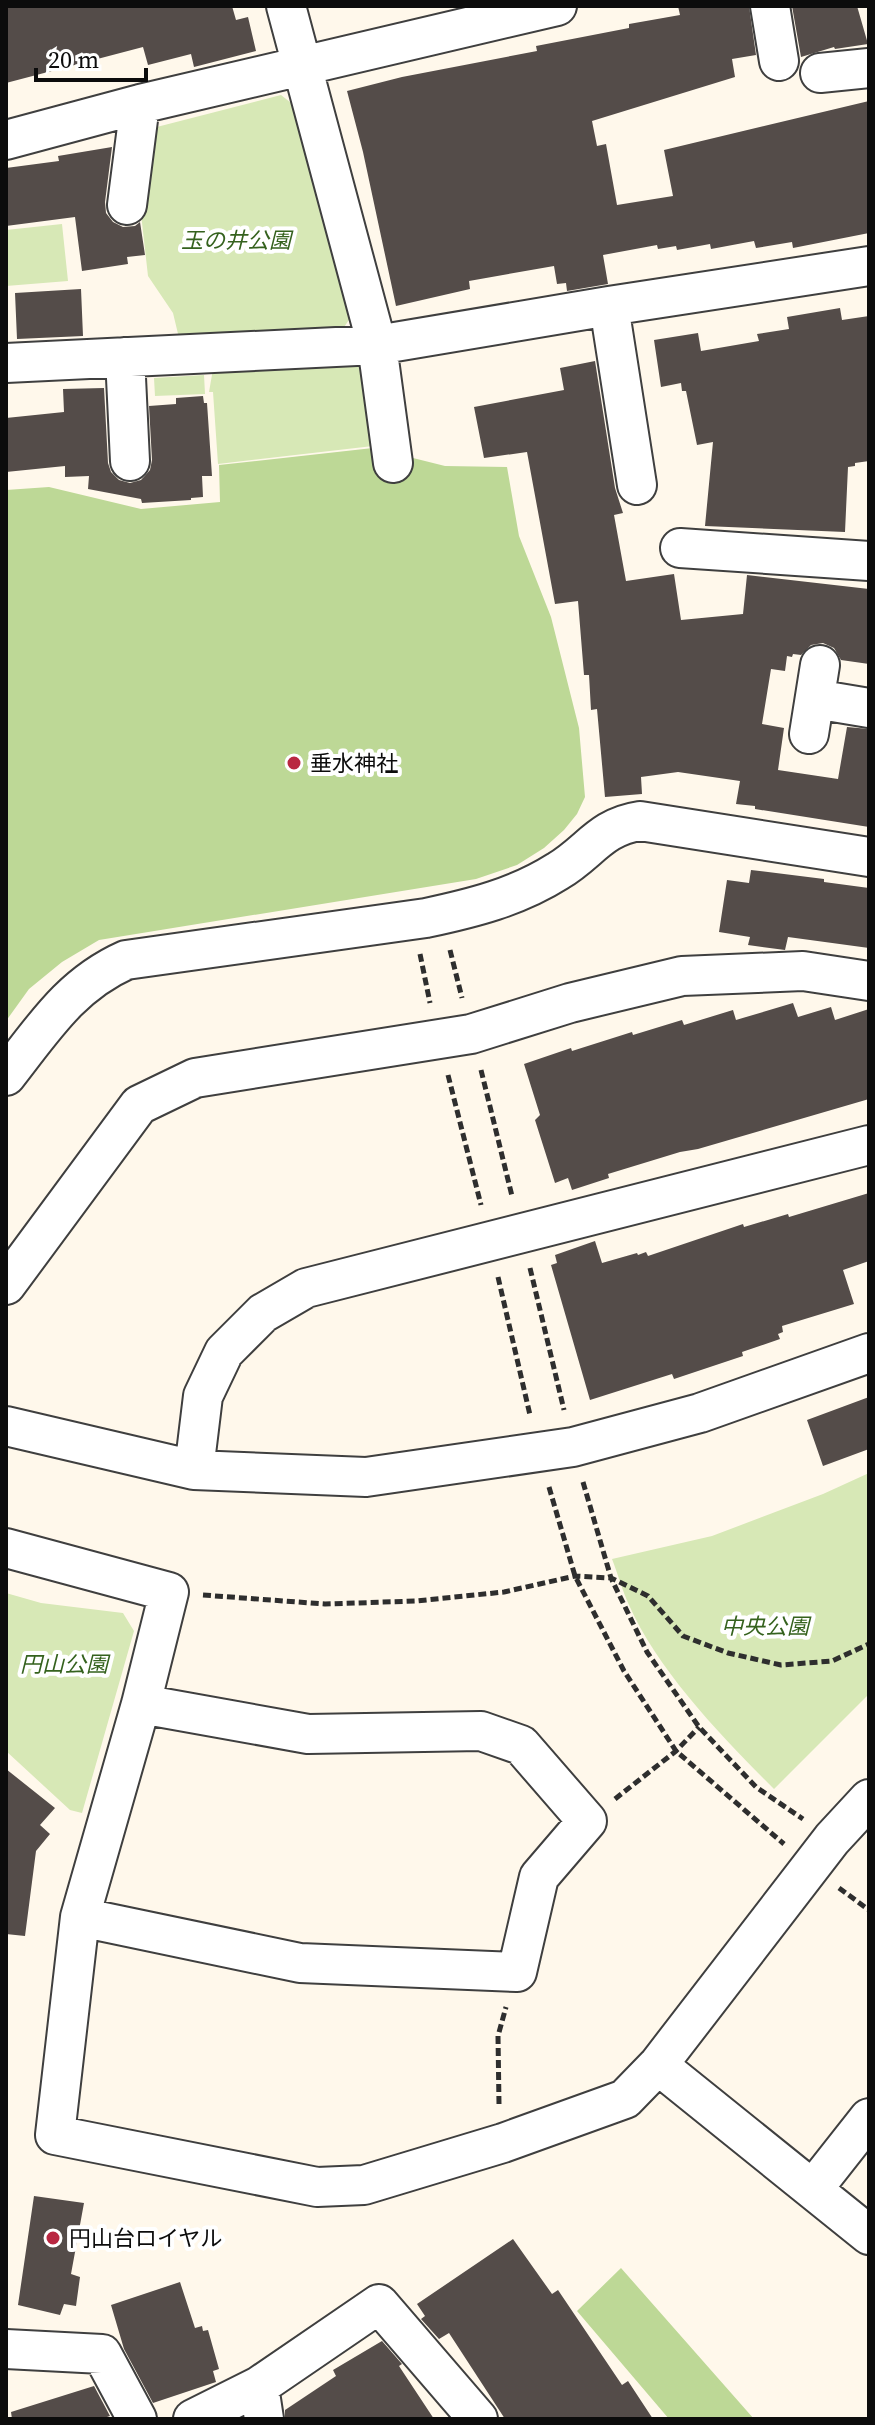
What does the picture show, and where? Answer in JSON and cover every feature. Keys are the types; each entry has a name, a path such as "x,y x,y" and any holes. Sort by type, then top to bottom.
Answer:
{"street":[{"path":"286,6 377,345 393,463"},
{"path":"6,140 140,104 557,6"},
{"path":"770,6 779,61"},
{"path":"820,73 869,68"},
{"path":"127,205 140,104"},
{"path":"6,363 377,345 869,266"},
{"path":"609,306 637,485"},
{"path":"125,357 130,461"},
{"path":"702,560 869,561"},
{"path":"815,700 869,708"},
{"path":"6,1076 70,996 96,975 126,960 426,918 475,908 514,895 561,870 620,824 640,821 869,857"},
{"path":"6,1285 139,1105 195,1078 471,1034 570,1003 682,976 803,971 869,981"},
{"path":"194,1470 203,1396 224,1352 263,1313 306,1288 869,1145"},
{"path":"6,1426 194,1470 366,1477 573,1447 700,1413 869,1353"},
{"path":"6,1548 169,1592 141,1704 80,1917 55,2135 317,2187 364,2185 503,2143 625,2099 658,2065 832,1839 869,1799"},
{"path":"80,1917 300,1963 517,1972 539,1877 587,1821 521,1745 481,1731 308,1734 141,1704"},
{"path":"658,2065 869,2235"},
{"path":"813,2189 869,2118"},
{"path":"193,2419 261,2403 379,2304 478,2419"},
{"path":"6,2349 102,2354 137,2419"}],"path":[{"path":"169,1592 325,1604 416,1601 504,1592 575,1576 611,1578 648,1596 683,1636 728,1653 781,1665 832,1661 869,1644"},
{"path":"587,1821 676,1751 699,1727"},
{"path":"503,2143 498,2092 498,2036 517,1972"}],"green space":[{"name":"玉の井公園","path":"281,95 295,106 352,315 341,332 179,338 173,313 148,276 138,187 149,129"},
{"path":"62,224 68,281 6,286 6,230"},
{"path":"365,362 373,446 218,464 213,392 209,392 213,369"},
{"path":"204,375 205,394 155,396 154,378"},
{"name":"垂水神社","path":"373,448 445,466 507,467 519,536 551,617 579,728 585,797 577,814 544,848 517,865 476,879 99,940 62,962 29,989 6,1021 6,490 49,487 141,509 220,502 219,465"},
{"name":"中央公園","path":"869,1473 869,1694 774,1789 713,1726 674,1679 641,1630 612,1559 712,1536"},
{"name":"円山公園","path":"6,1593 41,1603 123,1613 134,1631 82,1813 70,1810 6,1751"},
{"path":"621,2268 754,2419 669,2419 577,2311"}],"building":[{"path":"6,6 232,6 236,20 248,17 256,51 194,67 191,54 148,65 143,47 6,83"},
{"path":"678,6 749,6 756,55 732,59 735,77 592,121 597,146 606,144 617,205 673,196 664,150 869,101 869,233 793,248 792,242 756,248 754,241 711,249 710,244 677,250 676,246 658,249 657,245 603,255 608,284 567,291 566,283 557,284 554,266 469,281 470,289 396,306 347,91 537,51 536,46 680,15"},
{"path":"792,6 857,6 868,44 834,47 801,57"},
{"path":"112,147 106,213 113,222 123,227 135,226 140,222 145,255 127,257 128,264 82,271 75,217 6,226 6,168 59,161 58,156"},
{"path":"81,289 83,336 17,339 15,293"},
{"path":"840,308 842,320 869,316 869,461 848,467 845,532 705,526 713,442 697,445 686,391 682,391 681,383 661,387 654,340 698,333 701,351 759,341 757,334 789,329 787,317"},
{"path":"595,361 615,488 623,513 614,515 626,581 674,574 681,620 743,614 747,575 869,589 869,664 841,660 834,648 823,643 811,645 801,655 787,656 785,671 771,669 762,724 784,728 778,770 838,779 847,727 869,729 869,827 736,804 740,781 678,772 641,777 642,794 605,797 597,709 591,710 589,675 584,675 578,601 555,604 527,452 484,458 474,407 564,390 560,368"},
{"path":"104,388 108,463 119,480 130,483 141,480 150,470 149,406 176,404 176,398 203,396 204,403 207,403 212,476 202,476 203,497 142,503 141,499 88,489 89,476 65,477 65,466 6,472 6,418 64,412 63,389"},
{"path":"751,870 869,888 869,948 788,937 785,950 748,945 750,937 719,932 727,880 749,883"},
{"path":"793,1003 798,1017 831,1007 835,1020 869,1009 869,1099 608,1174 609,1178 572,1190 568,1178 555,1183 535,1120 540,1115 524,1064 571,1048 572,1051 682,1020 684,1025 733,1010 736,1020"},
{"path":"869,1193 869,1261 843,1270 854,1304 782,1326 783,1332 778,1334 780,1339 742,1352 743,1356 674,1379 672,1374 590,1400 551,1265 557,1263 555,1255 595,1241 602,1263 637,1253 646,1252 648,1256 743,1224 744,1227 788,1214 789,1217"},
{"path":"869,1397 869,1449 823,1466 807,1420"},
{"path":"6,1769 55,1808 40,1825 50,1834 36,1851 25,1936 6,1934"},
{"name":"円山台ロイヤル","path":"34,2196 84,2203 71,2274 80,2277 76,2306 64,2304 60,2315 18,2305"},
{"path":"513,2239 552,2294 558,2290 622,2385 628,2381 653,2419 505,2419 449,2333 439,2339 421,2319 425,2316 417,2304"},
{"path":"180,2282 195,2328 202,2326 203,2331 208,2330 219,2369 213,2371 216,2382 153,2403 124,2349 111,2305"},
{"path":"382,2341 402,2364 399,2366 434,2419 285,2419 285,2410 336,2376 333,2370"},
{"path":"94,2386 110,2416 101,2419 12,2419 11,2412"}],"place":[{"name":"垂水神社","path":"294,763"},
{"name":"円山台ロイヤル","path":"53,2238"}]}
